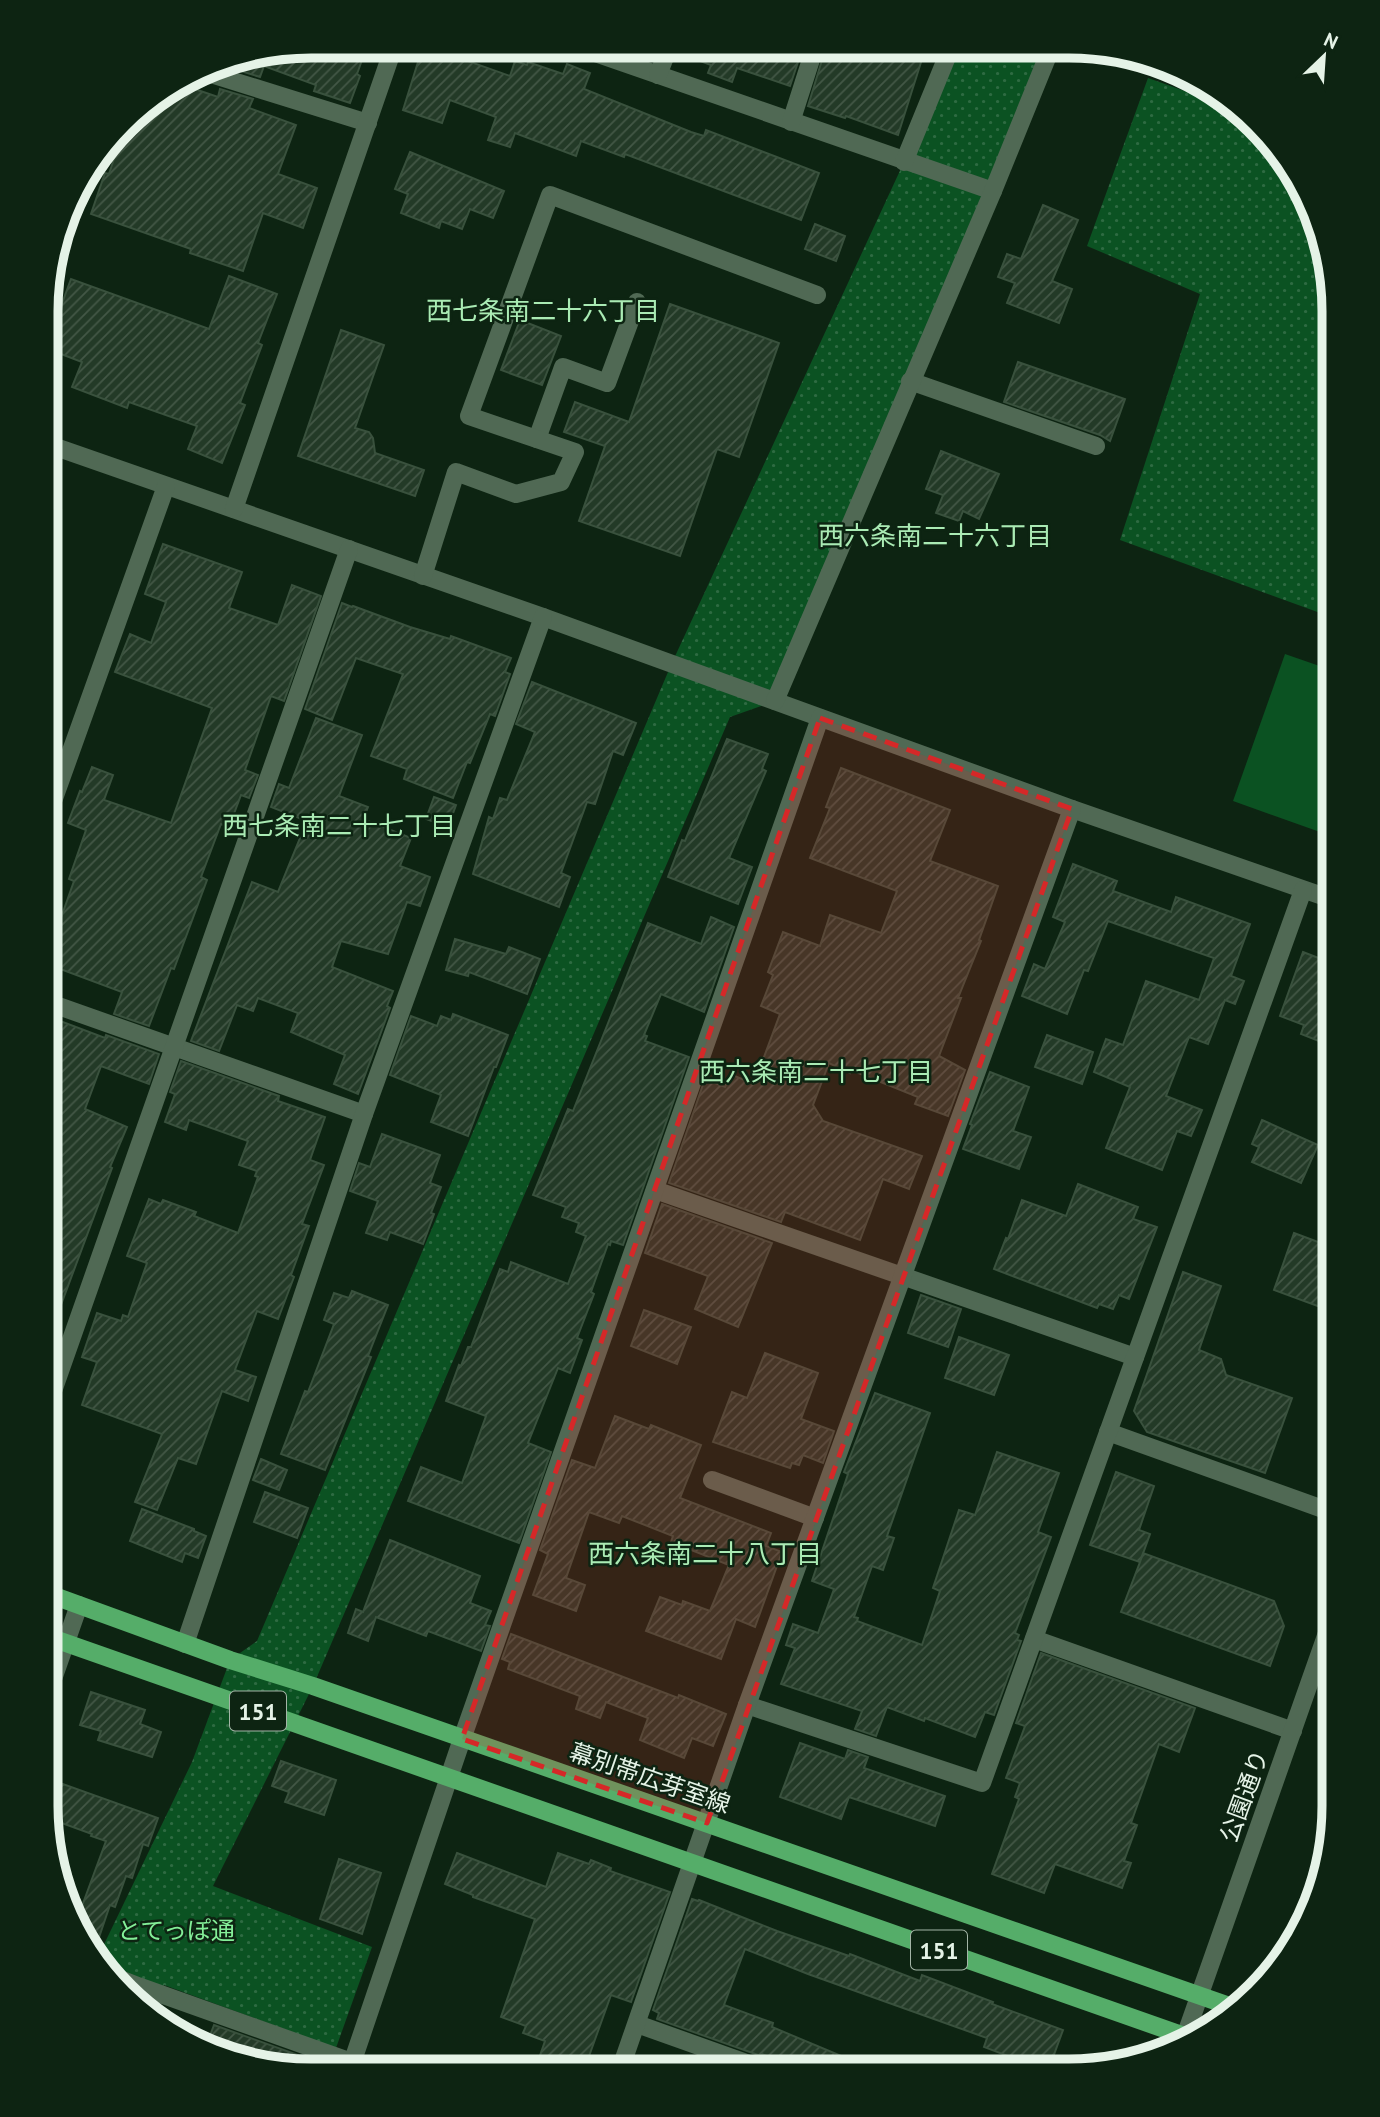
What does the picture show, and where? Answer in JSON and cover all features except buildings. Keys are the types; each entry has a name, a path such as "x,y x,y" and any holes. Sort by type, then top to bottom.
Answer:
{"main road":[{"name":"幕別帯広芽室線","path":"58,1597 185,1644 1226,2005"},
{"name":"151","path":"58,1640 1175,2036"}],"street":[{"path":"234,509 390,58"},
{"path":"609,58 993,191"},
{"path":"658,75 665,58"},
{"path":"791,122 812,58"},
{"path":"904,162 947,58"},
{"path":"775,701 993,191 1047,58"},
{"path":"217,76 368,123"},
{"path":"423,576 456,472 516,494 561,482 575,452 469,416 550,195 817,295"},
{"path":"537,439 563,367 607,383 638,302"},
{"path":"910,381 1096,446"},
{"path":"58,448 543,617 1072,809 1322,896"},
{"path":"58,787 166,486"},
{"path":"58,1377 349,549"},
{"path":"185,1644 364,1114 543,617"},
{"path":"353,2059 462,1739 820,718"},
{"path":"624,2059 747,1705 1072,809"},
{"path":"747,1705 982,1783 1303,890"},
{"path":"58,1006 364,1114"},
{"path":"654,1190 1135,1357"},
{"path":"1108,1432 1322,1509"},
{"path":"712,1480 815,1518"},
{"path":"58,1665 79,1605"},
{"path":"1034,1639 1293,1731"},
{"name":"公園通り","path":"1189,2029 1293,1731 1322,1668"},
{"path":"130,1983 332,2059"},
{"path":"636,2024 735,2059"}],"highlighted area":[{"path":"820,718 1072,809 707,1823 462,1739"}],"green space":[{"name":"とてっぽ通","path":"947,58 1047,58 775,701 730,717 313,1686 213,1886 372,1947 336,2048 164,1985 154,2004 132,1985 102,1949 192,1762 230,1660 257,1641 671,665 904,162"},
{"path":"1148,78 1210,100 1248,132 1280,170 1309,229 1322,294 1322,614 1120,540 1200,294 1087,246"},
{"path":"1285,654 1322,667 1322,833 1233,801"}],"district":[{"name":"西七条南二十六丁目","path":"543,310"},
{"name":"西六条南二十六丁目","path":"935,535"},
{"name":"西七条南二十七丁目","path":"339,825"},
{"name":"西六条南二十七丁目","path":"816,1071"},
{"name":"西六条南二十八丁目","path":"705,1553"}]}
